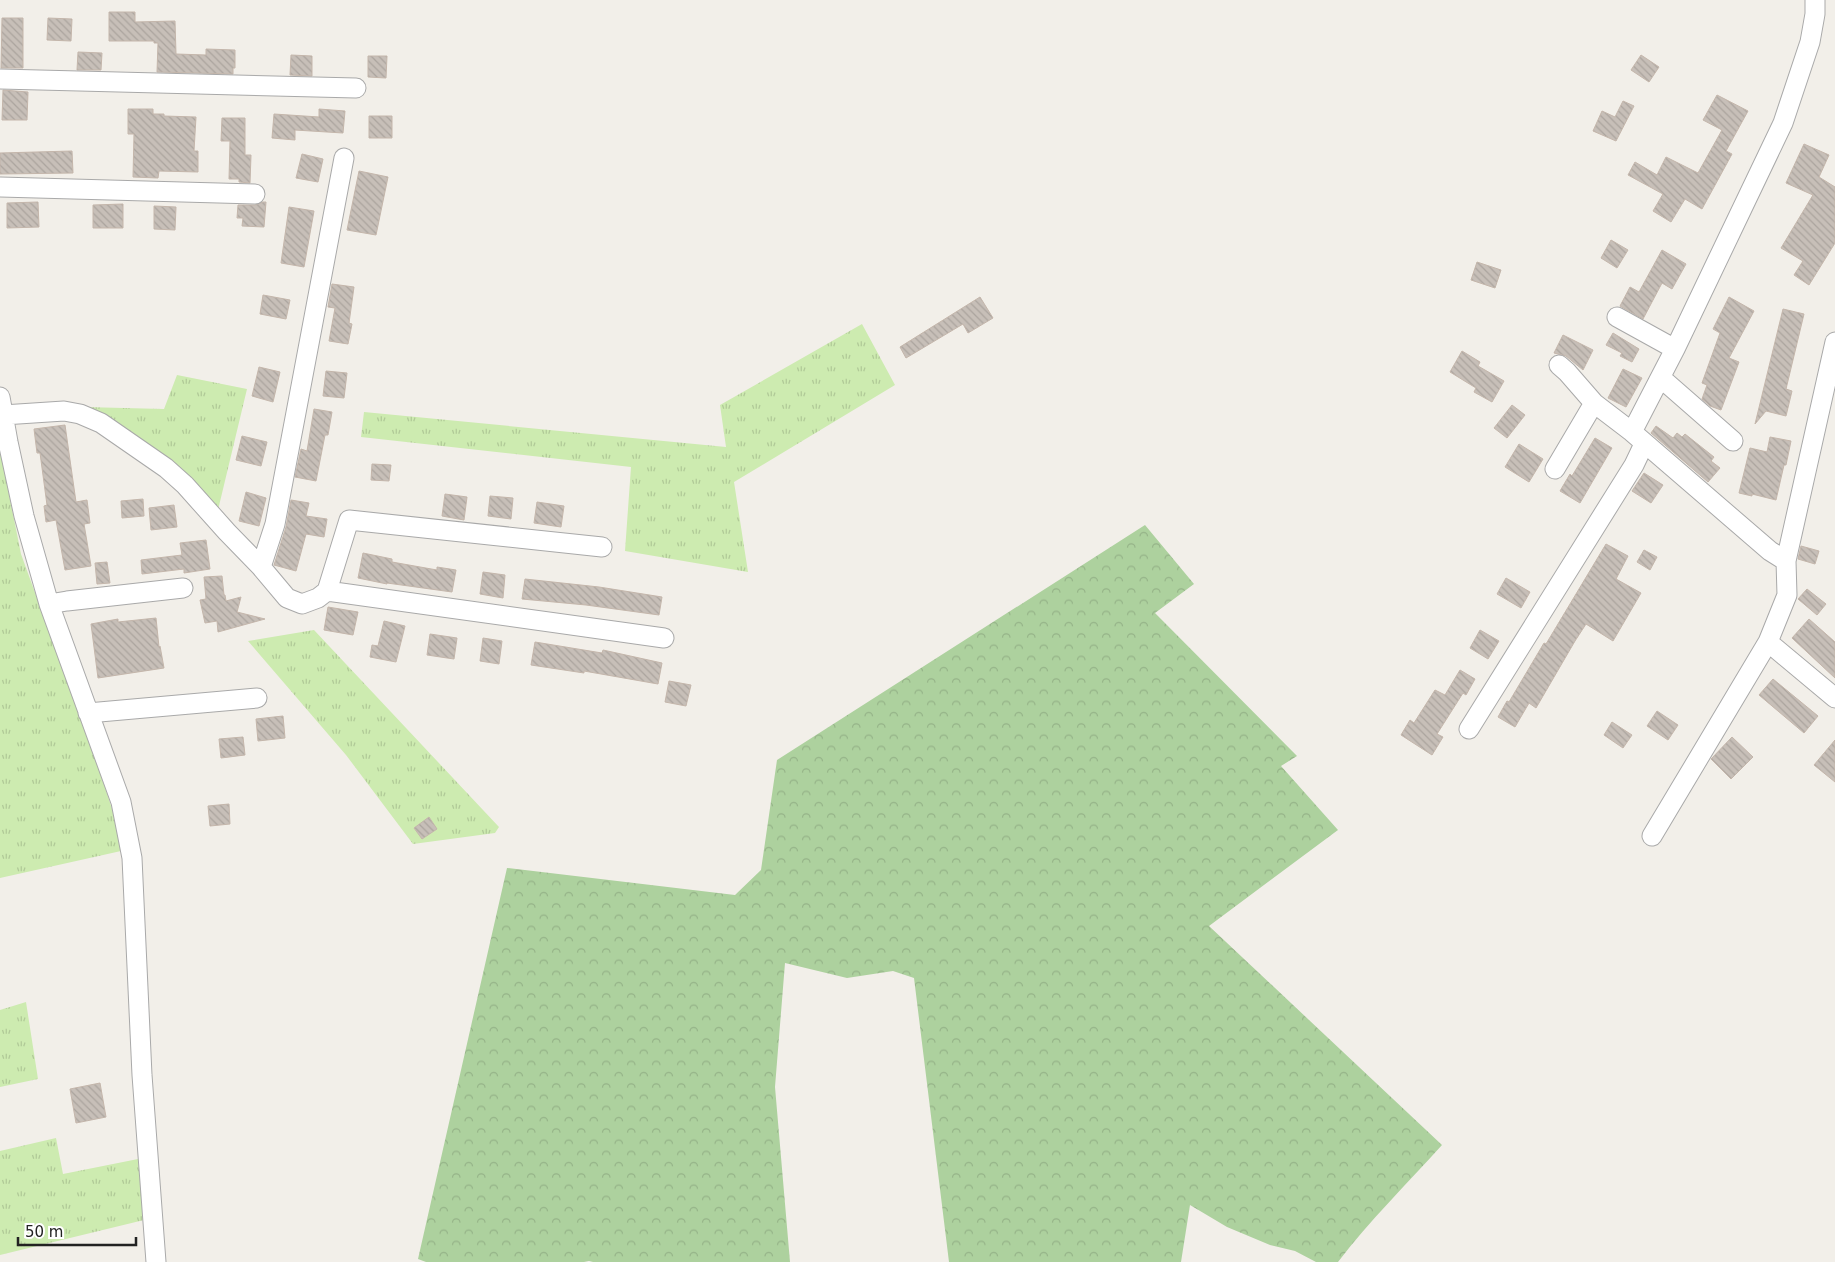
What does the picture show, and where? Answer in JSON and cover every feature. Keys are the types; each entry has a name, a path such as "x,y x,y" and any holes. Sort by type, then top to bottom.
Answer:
{"street":[{"path":"1469,729 1634,465 1638,438 1661,378 1783,123 1810,42 1815,14 1815,0"},
{"path":"0,79 356,88"},
{"path":"261,566 275,524 344,158"},
{"path":"0,187 255,194"},
{"path":"1617,317 1675,349"},
{"path":"1652,836 1768,642 1787,595 1786,561 1835,342"},
{"path":"1559,365 1594,403 1638,438 1770,551 1786,561"},
{"path":"1661,378 1734,441"},
{"path":"1555,469 1594,403"},
{"path":"156,1262 142,1075 132,858 121,802 49,604 24,516 1,406 64,411 80,414 101,423 166,468 185,485 227,532 261,566 287,598 302,604 318,598 327,591 349,520 602,547"},
{"path":"49,604 183,588"},
{"path":"327,591 664,638"},
{"path":"1768,642 1835,698"},
{"path":"88,714 257,698"}],"green space":[{"path":"862,324 895,385 734,482 748,572 625,551 631,467 361,437 364,412 726,447 720,405"},
{"path":"177,375 247,389 218,510 84,407 164,409"},
{"path":"0,449 21,554 99,769 114,815 121,851 0,878"},
{"path":"1145,525 1194,584 1155,613 1297,756 1281,766 1338,830 1209,926 1442,1145 1338,1262 1316,1262 1295,1251 1270,1245 1227,1227 1190,1205 1181,1262 949,1262 914,978 893,971 847,978 785,963 775,1087 790,1262 426,1262 418,1259 507,868 735,895 761,870 777,760"},
{"path":"314,630 499,827 495,833 413,844 346,755 248,641"},
{"path":"26,1002 38,1079 0,1087 0,1010"},
{"path":"56,1138 63,1174 138,1159 144,1220 0,1255 0,1151"}],"building":[{"path":"109,12 135,12 135,22 175,21 176,54 206,55 206,49 235,50 233,74 157,72 158,43 154,43 154,41 109,41"},
{"path":"2,18 23,18 23,68 1,68"},
{"path":"48,18 72,19 71,41 47,40"},
{"path":"78,52 102,53 101,70 77,70"},
{"path":"291,55 312,56 312,76 290,75"},
{"path":"1641,55 1659,67 1649,82 1631,70"},
{"path":"368,56 387,56 386,78 368,77"},
{"path":"3,90 28,92 27,120 2,120"},
{"path":"1717,95 1748,111 1726,151 1732,154 1702,209 1685,199 1671,222 1653,211 1663,194 1628,175 1635,162 1657,175 1666,157 1698,173 1722,130 1703,120"},
{"path":"1623,101 1634,106 1616,141 1593,131 1602,111 1615,117"},
{"path":"128,109 153,109 153,114 196,117 194,151 198,151 198,172 159,171 158,178 133,177 134,134 128,134"},
{"path":"319,109 345,111 343,133 295,130 295,140 272,138 274,114 319,117"},
{"path":"369,116 392,116 392,138 369,138"},
{"path":"222,118 245,118 245,155 251,155 250,183 239,182 239,179 229,179 230,141 221,141"},
{"path":"1804,144 1829,155 1819,177 1835,187 1835,243 1809,285 1794,275 1803,261 1781,248 1813,195 1786,183"},
{"path":"72,151 73,173 0,174 0,153"},
{"path":"302,154 323,159 318,182 296,178"},
{"path":"359,171 388,177 376,235 347,230"},
{"path":"38,202 39,227 7,228 7,203"},
{"path":"266,202 264,227 242,226 243,218 237,218 238,205 255,205"},
{"path":"123,204 123,228 93,228 93,205"},
{"path":"154,206 176,207 175,230 154,229"},
{"path":"289,207 314,211 304,267 281,263"},
{"path":"1611,240 1628,250 1617,268 1601,258"},
{"path":"1662,250 1686,264 1672,289 1662,283 1643,319 1620,306 1630,287 1639,292"},
{"path":"1477,262 1501,270 1495,288 1471,280"},
{"path":"332,284 354,287 349,323 352,324 348,344 329,341 335,308 328,307"},
{"path":"263,295 290,300 286,319 260,314"},
{"path":"980,297 993,318 968,333 963,324 906,358 900,347"},
{"path":"1729,297 1754,311 1729,358 1739,362 1721,410 1710,406 1702,399 1707,385 1702,383 1720,333 1713,329"},
{"path":"1783,309 1804,314 1786,389 1792,391 1786,416 1766,411 1755,424"},
{"path":"1613,333 1639,349 1632,362 1620,356 1622,353 1606,345"},
{"path":"1563,335 1593,350 1583,370 1566,356 1554,353"},
{"path":"1462,351 1480,362 1478,366 1504,381 1492,402 1474,392 1476,388 1450,372"},
{"path":"259,367 280,372 273,402 252,396"},
{"path":"1623,369 1642,378 1626,407 1608,398"},
{"path":"326,371 347,373 344,398 323,396"},
{"path":"1512,405 1525,415 1507,438 1494,428"},
{"path":"314,409 332,412 328,435 325,435 316,481 295,477 301,449 307,451"},
{"path":"65,425 76,502 87,500 90,523 84,524 91,566 65,570 56,520 46,522 44,506 47,505 40,453 37,453 34,429"},
{"path":"1656,426 1673,438 1677,433 1682,437 1685,434 1714,457 1711,461 1720,468 1708,482 1651,433"},
{"path":"242,436 267,442 261,466 236,460"},
{"path":"1770,437 1791,441 1776,500 1739,493 1750,448 1767,452"},
{"path":"1595,438 1612,448 1580,503 1560,491 1570,474 1572,476"},
{"path":"1519,444 1543,459 1529,482 1505,467"},
{"path":"372,464 391,465 389,481 371,480"},
{"path":"1644,473 1663,485 1651,503 1632,491"},
{"path":"246,492 266,498 259,526 239,521"},
{"path":"445,494 467,497 464,520 442,516"},
{"path":"490,496 513,498 511,519 488,516"},
{"path":"143,499 144,516 122,518 121,501"},
{"path":"291,500 309,503 306,516 327,519 324,537 306,534 296,571 274,565 286,527"},
{"path":"537,502 564,506 561,527 534,523"},
{"path":"174,505 177,527 151,530 149,508"},
{"path":"206,540 210,569 184,573 184,569 142,574 141,560 182,555 180,543"},
{"path":"1606,544 1628,556 1616,579 1641,593 1613,641 1586,624 1536,708 1529,703 1515,727 1498,717 1544,643 1546,644"},
{"path":"1801,546 1819,551 1815,564 1798,559"},
{"path":"1644,550 1657,557 1650,570 1637,562"},
{"path":"363,553 392,559 392,562 437,570 437,567 456,570 452,592 387,584 358,578"},
{"path":"107,562 110,583 97,584 95,563"},
{"path":"483,572 505,575 503,598 480,594"},
{"path":"222,576 226,601 241,597 237,612 265,619 218,632 217,621 205,623 200,600 206,599 204,577"},
{"path":"1506,578 1530,592 1521,608 1497,594"},
{"path":"525,579 599,587 662,597 659,615 522,599"},
{"path":"1807,589 1826,604 1817,615 1798,599"},
{"path":"328,607 358,612 353,635 324,630"},
{"path":"156,618 159,647 164,668 98,678 91,624 118,619 118,622"},
{"path":"1809,619 1835,642 1835,678 1792,638"},
{"path":"384,621 405,626 396,662 370,657 372,645 378,646"},
{"path":"1480,630 1499,641 1488,659 1470,648"},
{"path":"430,634 457,638 454,659 427,655"},
{"path":"483,638 502,641 499,664 480,661"},
{"path":"535,642 602,653 603,650 662,663 658,684 584,671 584,673 531,665"},
{"path":"1460,670 1475,679 1466,695 1463,693 1437,734 1443,737 1432,755 1401,735 1410,720 1414,723 1435,690 1445,695"},
{"path":"1773,679 1818,716 1804,733 1759,695"},
{"path":"669,681 691,685 686,706 665,702"},
{"path":"1657,711 1678,725 1668,740 1647,726"},
{"path":"283,716 285,738 258,741 256,719"},
{"path":"1612,722 1632,735 1623,748 1604,735"},
{"path":"243,737 245,755 221,758 219,739"},
{"path":"1732,737 1753,757 1731,779 1711,759"},
{"path":"1835,740 1835,782 1814,765"},
{"path":"229,804 230,824 210,826 208,806"},
{"path":"429,817 437,829 422,839 414,828"},
{"path":"100,1083 106,1117 76,1123 70,1089"}]}
